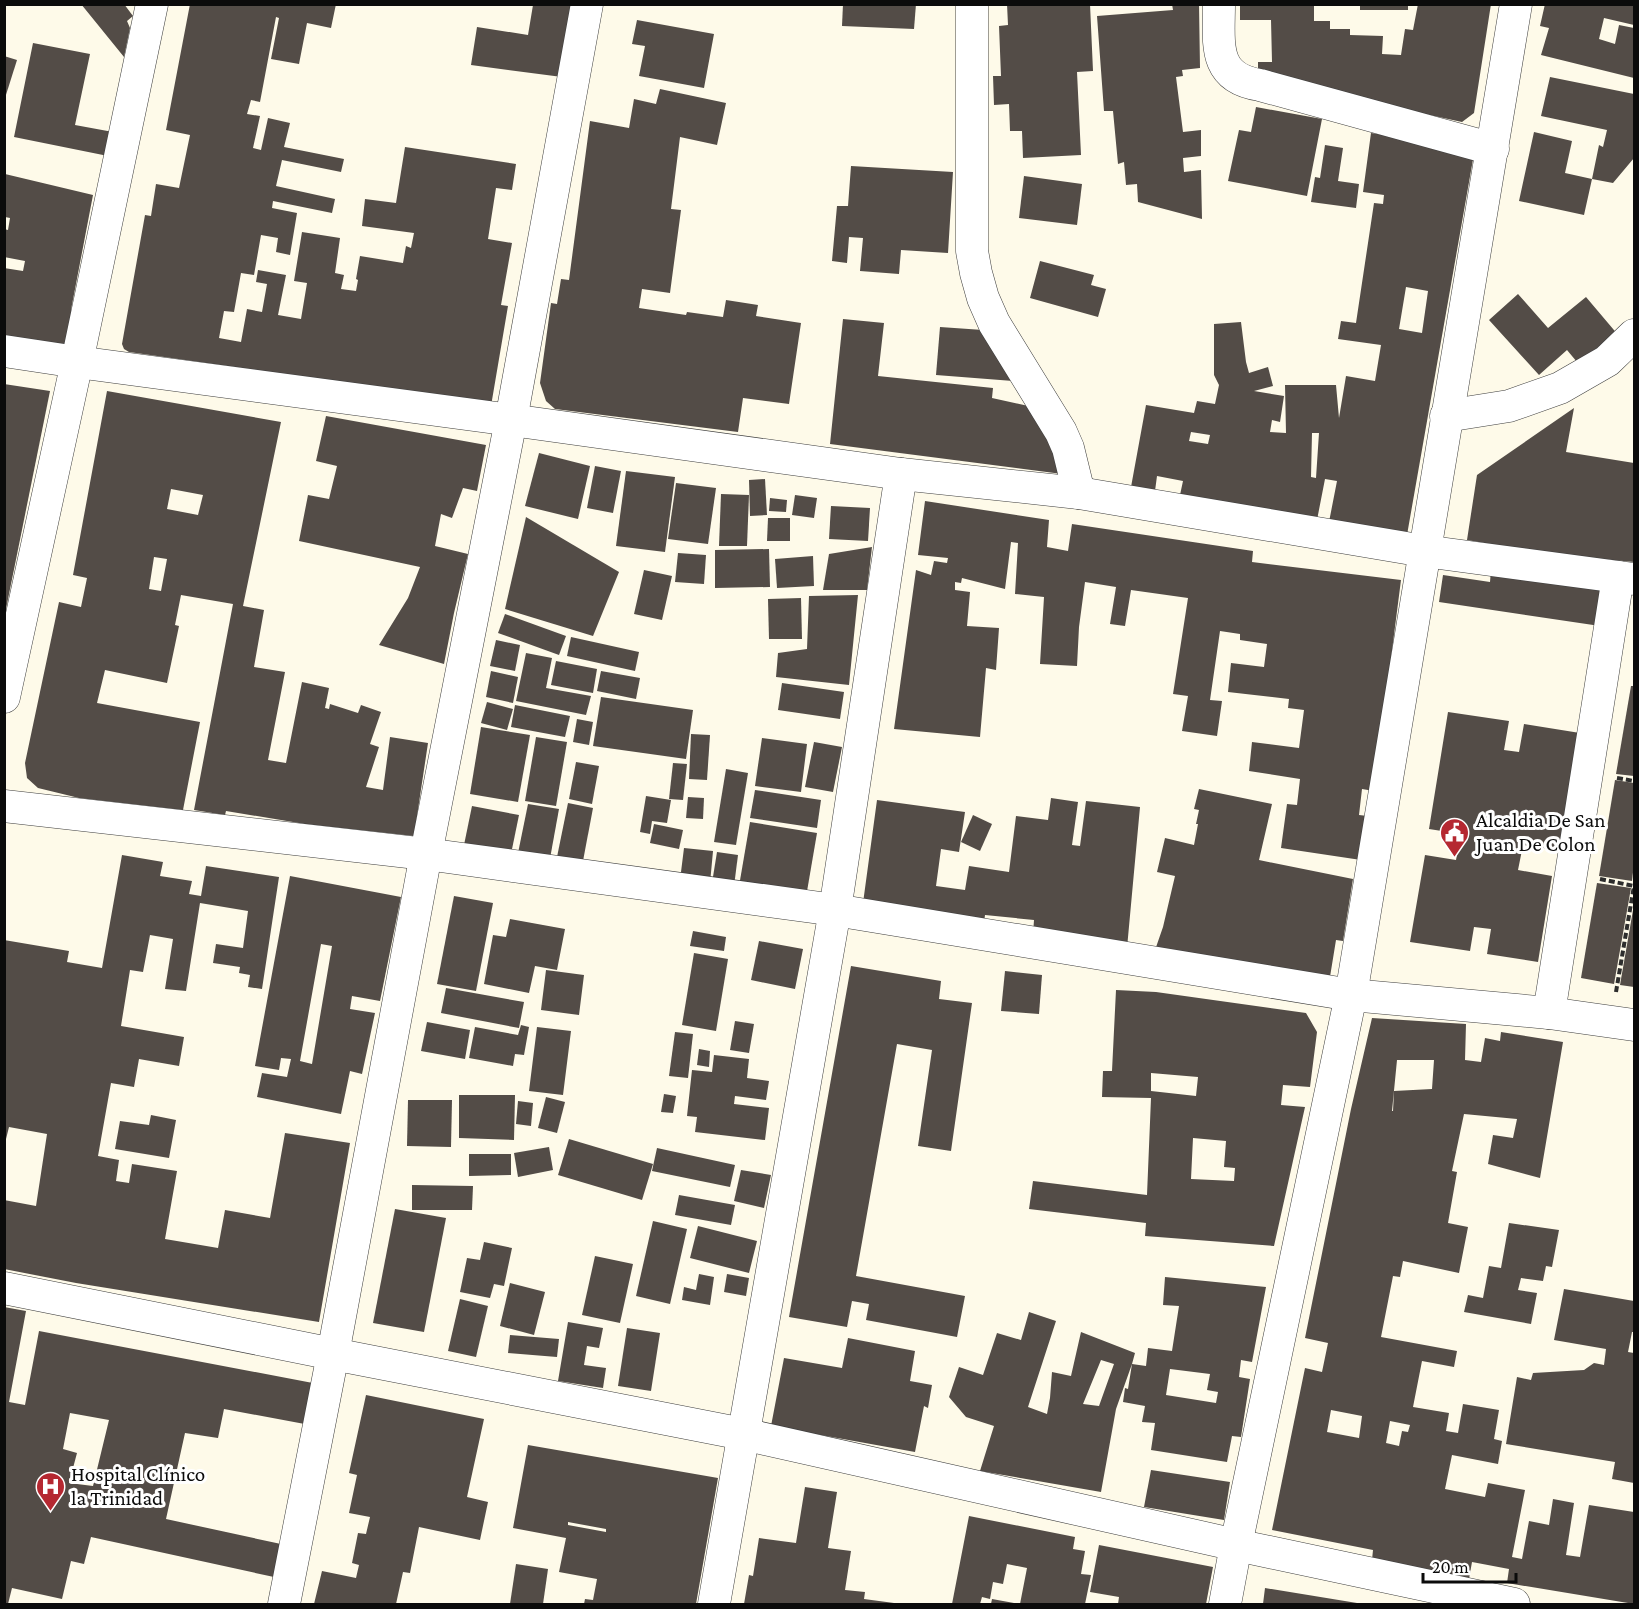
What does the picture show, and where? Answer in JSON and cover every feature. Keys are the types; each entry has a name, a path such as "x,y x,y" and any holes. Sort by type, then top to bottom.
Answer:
{"street":[{"path":"4,697 152,4"},
{"path":"284,1605 426,854 511,420 587,4"},
{"path":"972,4 972,251 976,273 983,298 994,323 1061,432 1068,448 1078,493"},
{"path":"1219,4 1219,53 1222,62 1237,78 1248,83 1493,149"},
{"path":"1225,1605 1351,995 1516,4"},
{"path":"1446,416 1509,406 1560,388 1607,361 1635,334"},
{"path":"4,351 901,474 1078,493 1424,551 1626,578 1549,1013"},
{"path":"714,1605 835,910 901,474"},
{"path":"4,806 426,854 835,910 1351,995 1549,1013 1623,1024"},
{"path":"4,1288 743,1434 1514,1605"}],"path":[{"path":"1623,1024 1635,886"}],"building":[{"path":"81,4 124,4 133,16 127,21 130,28 124,57"},
{"path":"190,4 336,4 331,28 307,23 299,64 271,59 279,18 276,17 260,102 251,100 247,114 260,116 253,148 261,150 268,118 290,123 284,147 344,159 341,172 282,160 276,186 335,199 332,213 273,201 272,208 297,213 290,255 276,252 278,238 261,235 254,275 241,273 234,312 224,311 219,338 241,342 247,309 262,312 267,284 256,282 258,270 286,275 278,315 301,319 307,283 294,281 302,232 340,238 335,273 344,275 341,289 356,291 360,256 403,263 406,246 411,248 414,233 362,226 365,199 396,203 405,147 516,164 512,190 496,188 488,239 512,243 501,305 508,306 491,406 129,352 124,349 122,344 145,215 151,216 156,184 179,188 190,135 166,130"},
{"path":"843,4 916,4 914,29 842,26"},
{"path":"1007,4 1090,4 1093,71 1077,72 1081,155 1023,158 1022,131 1010,131 1009,104 994,105 993,76 1001,76 999,26 1008,25"},
{"path":"1172,4 1199,4 1200,68 1182,70 1183,76 1176,77 1183,132 1201,130 1201,156 1183,158 1184,172 1201,170 1202,219 1138,202 1137,184 1126,185 1124,162 1118,164 1113,111 1104,111 1097,16 1173,10"},
{"path":"1240,4 1314,4 1314,21 1330,21 1330,29 1350,29 1350,35 1383,36 1382,54 1401,55 1405,29 1413,30 1418,4 1491,4 1474,113 1462,122 1258,78 1258,62 1272,62 1271,20 1240,20"},
{"path":"1360,4 1408,4 1408,10 1360,10"},
{"path":"1545,4 1634,4 1634,25 1604,18 1599,39 1615,44 1619,25 1634,28 1634,78 1541,55 1549,28 1540,26"},
{"path":"533,5 572,5 562,77 471,65 477,27 528,35"},
{"path":"637,20 714,34 704,88 639,76 645,46 632,44"},
{"path":"33,43 90,54 75,125 113,132 108,156 14,137"},
{"path":"4,56 17,60 5,98 4,98"},
{"path":"1550,77 1634,94 1634,158 1613,183 1592,179 1599,145 1603,147 1607,130 1541,116"},
{"path":"660,89 726,103 717,145 680,137 671,209 681,210 670,293 642,289 639,308 686,315 687,312 723,317 726,300 758,305 756,316 801,323 789,404 743,398 738,432 555,409 546,401 540,383 551,303 557,304 561,279 569,280 590,121 629,128 634,99 656,104"},
{"path":"1256,107 1322,119 1307,196 1228,181 1239,130 1251,132"},
{"path":"1534,132 1572,141 1565,173 1592,179 1584,215 1519,201"},
{"path":"1371,133 1475,148 1407,535 1329,522 1337,481 1325,479 1317,520 1180,495 1183,481 1157,476 1155,491 1131,487 1146,405 1194,413 1197,401 1215,404 1219,385 1214,375 1214,324 1241,322 1249,373 1268,367 1273,386 1254,391 1284,396 1280,422 1272,420 1270,432 1286,433 1285,385 1336,385 1339,418 1346,376 1375,381 1381,345 1338,339 1341,321 1356,323 1374,203 1383,204 1384,195 1363,192","holes":["1406,287 1428,291 1422,333 1399,329","1191,432 1210,435 1208,444 1189,441","1312,433 1319,433 1316,478 1311,477"]},
{"path":"1325,145 1343,148 1338,181 1359,184 1356,208 1311,202 1315,177 1320,178"},
{"path":"851,166 953,172 948,253 901,250 899,274 860,271 863,238 849,237 847,263 832,261 837,206 848,206"},
{"path":"5,174 93,195 71,310 77,311 69,346 4,342 4,268 23,271 25,261 4,257 4,229 8,230 10,218 5,217"},
{"path":"1024,176 1082,184 1077,225 1019,218"},
{"path":"1040,261 1094,275 1091,285 1106,289 1098,317 1030,298"},
{"path":"1518,294 1548,328 1586,297 1619,336 1582,368 1567,350 1539,375 1489,320"},
{"path":"843,319 884,323 878,376 993,388 992,398 1033,407 1062,474 830,444"},
{"path":"940,327 983,330 1013,381 936,375"},
{"path":"4,384 50,391 6,609 4,609"},
{"path":"107,391 281,422 243,606 264,610 254,667 285,672 268,760 286,763 302,682 329,688 325,708 329,709 330,704 358,713 361,705 381,712 370,744 379,747 366,787 383,790 390,737 428,743 414,836 305,824 226,811 225,815 194,810 233,604 181,595 175,625 179,626 167,683 105,670 97,703 200,722 183,810 79,798 38,788 27,778 25,763 59,602 81,607 87,578 73,575","holes":["171,489 203,495 198,515 167,509","154,557 167,559 161,591 149,589"]},
{"path":"1574,408 1566,452 1634,463 1634,562 1549,554 1467,540 1477,475"},
{"path":"326,416 486,445 477,491 463,488 452,518 441,514 435,546 468,554 444,664 379,645 408,598 420,567 299,541 308,495 329,499 337,466 316,461"},
{"path":"539,453 590,466 578,519 525,506"},
{"path":"595,466 621,471 613,513 587,508"},
{"path":"626,471 675,477 665,552 616,546"},
{"path":"765,479 767,515 750,516 749,480"},
{"path":"676,483 716,488 708,544 668,539"},
{"path":"721,494 749,495 747,546 719,546"},
{"path":"795,495 817,498 814,518 792,515"},
{"path":"770,498 787,500 786,512 769,511"},
{"path":"925,501 1049,520 1047,547 1068,551 1072,524 1253,551 1252,562 1401,580 1374,791 1362,789 1359,815 1368,816 1361,860 1281,848 1287,804 1297,805 1300,779 1249,771 1252,742 1299,748 1304,710 1288,708 1289,699 1228,692 1231,663 1264,667 1267,644 1240,640 1240,634 1220,631 1210,700 1222,701 1217,736 1182,731 1188,696 1173,694 1188,598 1131,590 1125,626 1110,624 1116,587 1085,582 1077,666 1040,664 1044,597 1015,594 1018,543 1011,542 1005,589 962,578 961,583 955,582 955,590 970,592 967,626 999,628 996,670 986,668 980,737 894,729 916,570 931,575 934,561 947,563 948,558 918,555"},
{"path":"831,506 870,508 868,541 829,539"},
{"path":"526,517 619,572 593,636 505,609"},
{"path":"768,518 790,518 790,541 767,541"},
{"path":"872,547 867,590 823,590 829,554"},
{"path":"769,549 770,587 715,588 715,550"},
{"path":"678,553 706,555 704,584 675,582"},
{"path":"813,556 814,586 777,588 775,559"},
{"path":"644,570 672,576 662,620 634,614"},
{"path":"1491,570 1607,584 1600,626 1439,602 1443,575 1490,582"},
{"path":"858,595 849,685 776,677 778,653 807,649 809,596"},
{"path":"801,598 802,639 769,639 768,599"},
{"path":"505,614 566,636 559,655 498,633"},
{"path":"571,637 639,652 635,671 567,656"},
{"path":"496,640 520,645 515,671 490,666"},
{"path":"526,653 552,658 546,688 591,696 586,715 516,701"},
{"path":"556,661 597,669 593,693 551,685"},
{"path":"491,671 518,677 513,703 486,697"},
{"path":"601,671 640,678 636,699 597,691"},
{"path":"782,683 844,692 840,719 778,710"},
{"path":"1631,686 1634,686 1634,776 1616,774"},
{"path":"601,697 693,710 686,759 593,746"},
{"path":"487,702 513,709 507,730 481,723"},
{"path":"515,705 570,716 565,737 511,727"},
{"path":"1448,712 1509,721 1504,750 1519,752 1524,724 1580,733 1560,851 1523,845 1518,870 1552,876 1538,962 1487,954 1491,929 1474,927 1470,951 1410,942 1425,855 1456,860 1461,834 1429,829"},
{"path":"577,719 593,722 589,745 573,742"},
{"path":"481,727 530,735 518,802 470,794"},
{"path":"691,734 710,735 707,780 689,779"},
{"path":"536,737 567,742 556,806 525,801"},
{"path":"762,738 807,744 801,792 755,786"},
{"path":"814,742 842,747 833,792 805,787"},
{"path":"576,762 599,766 592,804 569,799"},
{"path":"673,763 687,764 683,800 669,799"},
{"path":"726,769 748,773 736,845 714,842"},
{"path":"1615,780 1634,783 1632,881 1599,876"},
{"path":"1199,789 1272,804 1259,860 1353,879 1343,941 1336,940 1329,983 1154,953 1163,927 1175,876 1157,872 1165,838 1194,845 1199,810 1194,809"},
{"path":"755,790 821,800 817,828 750,818"},
{"path":"646,796 671,800 667,823 652,821 650,834 640,832"},
{"path":"688,797 704,798 703,819 686,818"},
{"path":"1051,798 1078,802 1072,845 1080,846 1086,801 1140,807 1127,948 1033,934 1034,920 985,915 984,923 863,903 877,800 965,812 959,852 941,849 936,886 965,890 969,866 1009,872 1016,816 1048,820"},
{"path":"568,803 593,808 583,861 557,857"},
{"path":"528,804 559,809 549,864 517,858"},
{"path":"472,806 519,815 511,854 464,845"},
{"path":"973,815 992,824 980,851 961,842"},
{"path":"750,822 817,833 805,903 738,892"},
{"path":"654,824 683,830 679,849 650,843"},
{"path":"684,848 713,851 710,883 680,880"},
{"path":"717,852 738,855 734,886 712,883"},
{"path":"122,855 163,862 160,876 192,881 189,894 201,896 206,866 279,877 262,989 248,987 250,975 239,973 240,967 213,963 216,944 243,948 248,911 200,903 186,991 165,989 173,939 150,935 143,972 130,970 121,1026 184,1037 179,1066 139,1059 134,1087 111,1083 98,1156 119,1160 116,1181 129,1183 132,1164 177,1171 165,1239 218,1248 225,1210 270,1218 285,1133 350,1143 319,1322 76,1283 4,1269 4,1200 36,1206 47,1134 9,1127 4,1147 4,940 69,951 67,962 102,968"},
{"path":"290,876 401,897 380,1001 352,996 350,1009 375,1013 362,1074 350,1071 341,1114 257,1097 262,1073 287,1077 291,1059 281,1058 279,1070 255,1066","holes":["321,944 332,946 312,1064 300,1061"]},
{"path":"1597,883 1631,888 1614,984 1581,978"},
{"path":"454,896 493,903 476,991 437,984"},
{"path":"1634,910 1634,987 1620,985"},
{"path":"510,919 565,929 557,970 535,966 529,993 484,984 493,935 506,937"},
{"path":"693,931 726,937 724,951 690,946"},
{"path":"759,941 803,949 795,989 751,980"},
{"path":"694,953 728,959 716,1031 682,1025"},
{"path":"851,966 941,981 939,999 972,1003 951,1151 918,1146 932,1050 897,1044 856,1276 965,1296 957,1337 866,1320 869,1304 852,1301 847,1327 789,1317"},
{"path":"546,970 584,975 579,1015 541,1010"},
{"path":"1005,971 1042,975 1039,1014 1001,1011"},
{"path":"446,988 524,1002 519,1028 441,1013"},
{"path":"1116,990 1156,992 1306,1013 1317,1032 1310,1087 1283,1085 1281,1105 1305,1107 1274,1246 1145,1236 1146,1223 1029,1209 1033,1181 1147,1195 1151,1098 1102,1097 1103,1071 1112,1071","holes":["1151,1073 1198,1077 1196,1096 1151,1091","1193,1138 1226,1141 1224,1167 1235,1168 1234,1181 1191,1179"]},
{"path":"1372,1018 1466,1024 1465,1060 1481,1062 1485,1038 1500,1041 1501,1032 1563,1042 1540,1178 1488,1164 1493,1135 1513,1138 1517,1119 1464,1114 1452,1171 1457,1172 1448,1223 1468,1227 1459,1273 1403,1261 1400,1277 1393,1276 1381,1337 1457,1351 1454,1367 1422,1361 1413,1407 1449,1413 1446,1431 1458,1433 1463,1404 1499,1410 1494,1439 1502,1441 1498,1464 1452,1455 1445,1489 1485,1497 1488,1483 1525,1490 1512,1557 1522,1559 1529,1521 1549,1525 1553,1499 1574,1503 1566,1555 1580,1557 1589,1505 1634,1512 1634,1604 1507,1583 1509,1569 1472,1562 1469,1579 1372,1560 1373,1550 1272,1530 1305,1368 1322,1372 1328,1343 1305,1338 1351,1109","holes":["1397,1060 1434,1060 1432,1089 1394,1091 1392,1111","1331,1410 1362,1416 1359,1438 1327,1432","1390,1421 1410,1425 1408,1432 1402,1431 1399,1446 1386,1443"]},
{"path":"735,1021 754,1024 749,1053 730,1050"},
{"path":"427,1022 470,1030 465,1059 421,1051"},
{"path":"521,1025 529,1027 524,1055 515,1054 513,1066 469,1058 475,1027 518,1035"},
{"path":"537,1027 571,1031 563,1095 529,1091"},
{"path":"675,1032 693,1034 688,1078 669,1076"},
{"path":"699,1049 710,1051 709,1067 697,1065"},
{"path":"714,1055 749,1059 747,1078 769,1081 766,1100 735,1096 734,1104 769,1108 765,1140 695,1132 697,1117 687,1116 692,1070 712,1072"},
{"path":"664,1094 676,1096 673,1113 661,1112"},
{"path":"459,1095 515,1095 514,1140 459,1138"},
{"path":"546,1097 565,1102 557,1133 538,1128"},
{"path":"408,1100 452,1100 451,1147 407,1146"},
{"path":"518,1101 533,1103 531,1126 516,1124"},
{"path":"151,1115 176,1120 169,1158 115,1149 120,1121 149,1125"},
{"path":"569,1139 653,1164 642,1200 558,1175"},
{"path":"549,1147 553,1170 518,1177 514,1153"},
{"path":"657,1148 735,1165 730,1187 652,1171"},
{"path":"469,1154 511,1154 511,1175 469,1176"},
{"path":"741,1170 771,1175 764,1208 734,1201"},
{"path":"412,1185 473,1186 472,1210 412,1210"},
{"path":"679,1195 735,1205 731,1225 675,1215"},
{"path":"395,1209 446,1218 424,1332 373,1323"},
{"path":"653,1221 687,1229 670,1304 636,1296"},
{"path":"1509,1223 1559,1230 1552,1267 1546,1266 1543,1281 1521,1278 1518,1290 1537,1293 1531,1324 1464,1312 1468,1295 1483,1298 1489,1266 1501,1268"},
{"path":"698,1226 757,1241 749,1273 690,1258"},
{"path":"484,1242 512,1248 504,1286 494,1284 490,1298 460,1292 467,1258 480,1260"},
{"path":"595,1256 633,1264 620,1323 582,1315"},
{"path":"699,1274 714,1277 710,1305 682,1300 684,1287 696,1290"},
{"path":"727,1274 749,1278 746,1296 724,1292"},
{"path":"1165,1277 1266,1287 1252,1362 1241,1360 1239,1377 1250,1379 1241,1437 1232,1436 1227,1462 1151,1450 1155,1423 1142,1422 1145,1406 1123,1402 1125,1388 1128,1389 1132,1364 1146,1366 1148,1348 1172,1351 1179,1306 1163,1305","holes":["1170,1369 1210,1374 1207,1390 1218,1392 1216,1403 1166,1395"]},
{"path":"510,1283 545,1292 534,1335 500,1326"},
{"path":"1564,1289 1634,1301 1634,1332 1632,1332 1628,1352 1634,1353 1634,1483 1612,1479 1615,1462 1506,1444 1517,1377 1531,1380 1533,1373 1584,1370 1594,1363 1604,1365 1606,1349 1554,1340"},
{"path":"460,1299 488,1306 476,1357 448,1351"},
{"path":"4,1307 26,1311 9,1402 25,1405 39,1331 318,1384 310,1425 224,1409 218,1438 185,1433 166,1519 281,1544 274,1577 91,1537 84,1564 71,1561 62,1599 12,1588 8,1604 4,1604","holes":["70,1413 109,1420 93,1486 69,1483 77,1453 63,1449"]},
{"path":"1029,1312 1056,1321 1028,1407 1047,1414 1052,1372 1071,1376 1081,1332 1135,1353 1116,1409 1101,1492 980,1471 994,1426 966,1417 949,1397 959,1367 983,1375 997,1333 1021,1340","holes":["1101,1360 1114,1364 1099,1406 1083,1404"]},
{"path":"568,1322 603,1328 599,1348 587,1346 584,1365 606,1368 603,1388 558,1381"},
{"path":"627,1328 660,1333 651,1391 618,1386"},
{"path":"510,1335 559,1339 557,1357 508,1353"},
{"path":"848,1338 915,1351 910,1381 932,1385 928,1408 924,1406 915,1452 771,1426 784,1358 842,1368"},
{"path":"366,1395 484,1419 467,1497 488,1502 480,1540 419,1527 410,1573 403,1572 396,1604 314,1604 322,1571 356,1578 359,1565 352,1563 358,1533 366,1534 370,1517 349,1513 357,1475 349,1473"},
{"path":"528,1445 718,1478 696,1604 584,1604 585,1599 593,1600 597,1579 559,1572 566,1538 513,1528","holes":["568,1522 606,1529 606,1532 568,1525"]},
{"path":"1151,1470 1230,1482 1224,1520 1144,1507"},
{"path":"805,1487 837,1492 828,1548 851,1551 845,1590 865,1592 864,1599 894,1604 744,1604 749,1575 753,1576 759,1538 796,1543"},
{"path":"969,1516 1075,1537 1073,1549 1085,1551 1081,1574 1091,1575 1085,1604 1020,1604 1027,1568 1007,1564 1003,1584 993,1582 990,1599 982,1597 980,1604 952,1604"},
{"path":"1099,1545 1213,1567 1206,1604 1118,1604 1119,1597 1090,1592"},
{"path":"516,1564 548,1569 543,1604 510,1604"},
{"path":"1265,1588 1357,1603 1263,1604"},
{"path":"992,1599 1014,1603 1014,1604 991,1604"}],"place":[{"name":"Alcaldia De San Juan De Colon","path":"1455,858"},
{"name":"Hospital Clínico la Trinidad","path":"50,1512"}]}
